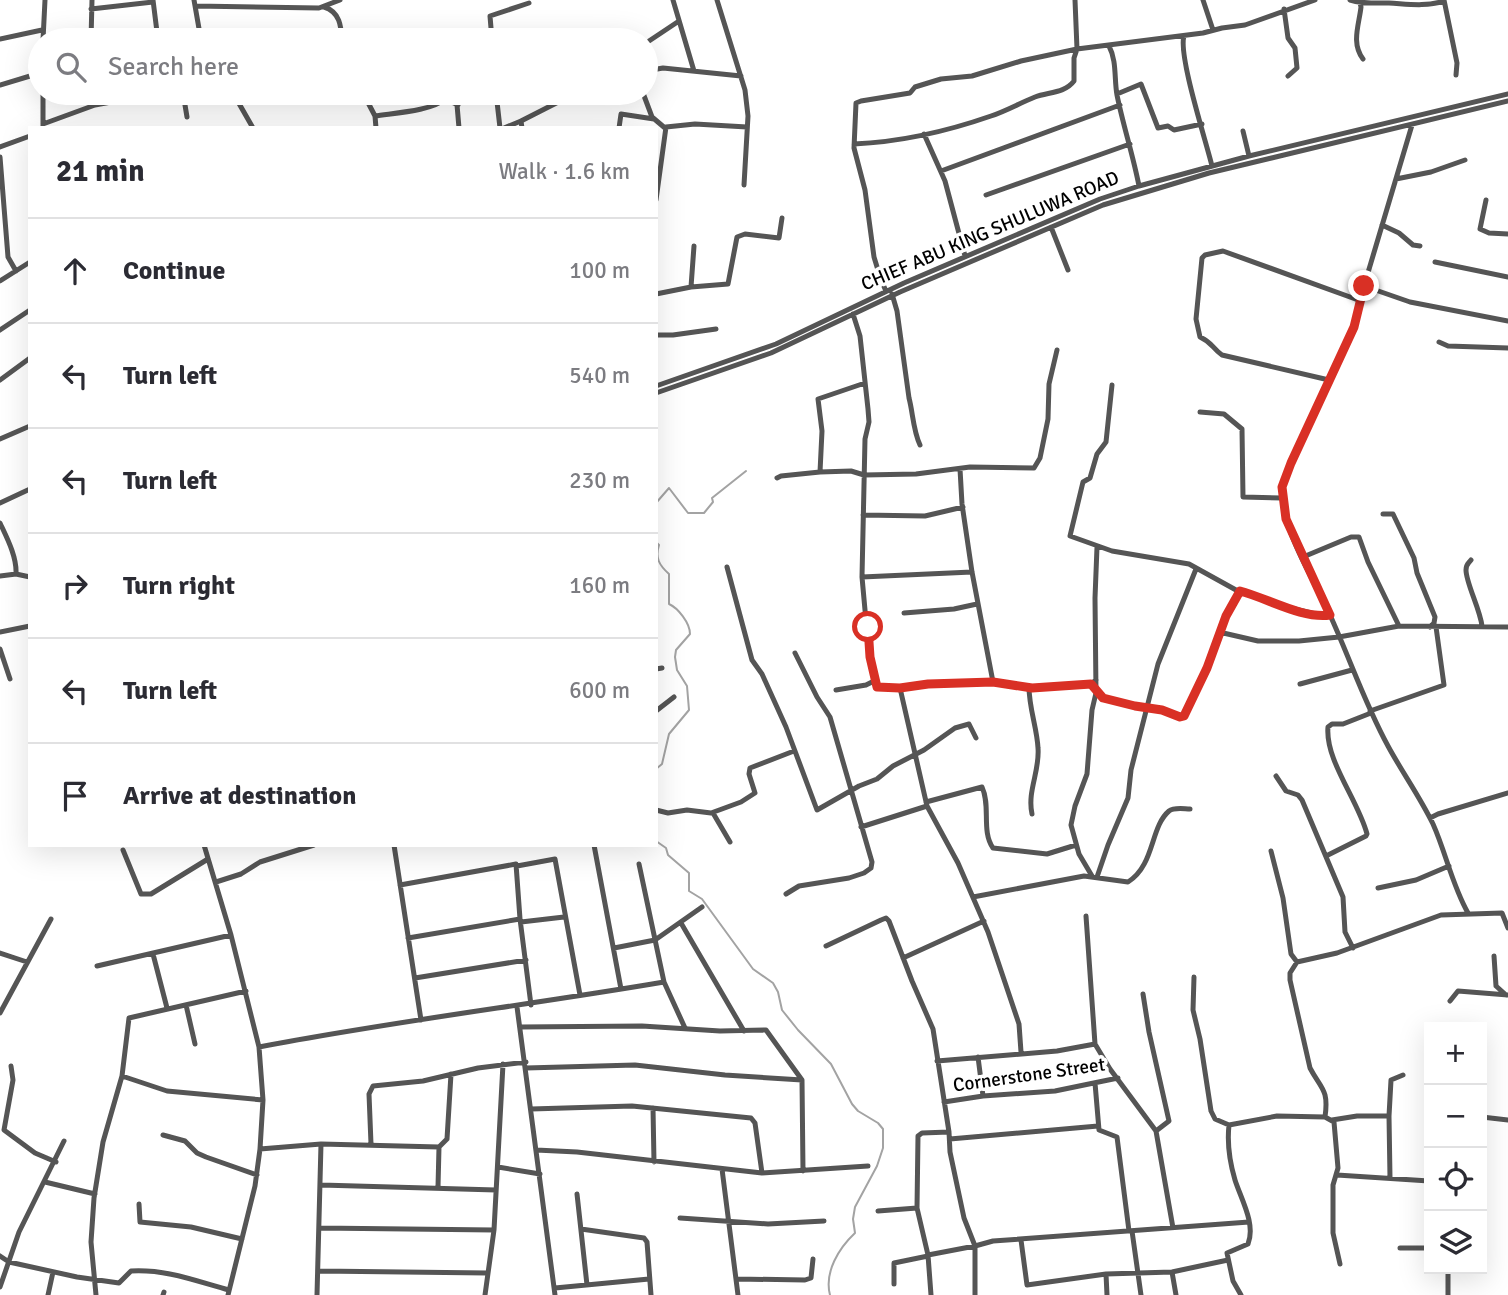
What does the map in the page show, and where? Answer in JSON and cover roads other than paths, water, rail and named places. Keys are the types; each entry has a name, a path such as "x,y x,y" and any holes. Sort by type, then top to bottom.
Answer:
{"street":[{"path":"42,28 45,0"},
{"path":"91,28 92,0"},
{"path":"254,7 257,0"},
{"path":"314,0 315,8"},
{"path":"199,28 195,3 315,8 340,0"},
{"path":"673,0 694,71"},
{"path":"717,0 741,76 748,116 744,185"},
{"path":"854,144 924,134 990,117 1037,97 1066,89 1074,81 1074,58 1077,49 1075,0"},
{"path":"1203,0 1213,30"},
{"path":"1282,0 1288,38 1296,51 1297,68 1288,76"},
{"path":"920,445 915,433 914,411 909,398 897,312 890,292 880,280 874,257 865,190 854,144 856,103 910,93 915,87 942,79 972,76 1021,61 1077,49 1184,36 1245,25 1315,0"},
{"path":"1350,0 1362,4 1432,5 1447,10"},
{"path":"1432,5 1444,0 1457,63 1456,75"},
{"path":"91,9 153,1 156,28"},
{"path":"491,28 490,16 529,3"},
{"path":"1362,4 1356,35 1357,50 1363,59"},
{"path":"324,7 333,11 339,19 340,28"},
{"path":"658,35 679,21"},
{"path":"0,39 28,33"},
{"path":"1184,36 1182,44 1188,73 1212,166"},
{"path":"1113,46 1119,105 1139,186"},
{"path":"658,69 741,76"},
{"path":"0,85 28,77"},
{"path":"1117,94 1141,84 1158,128 1168,127 1174,130 1202,124"},
{"name":"CHIEF ABU KING SHULUWA ROAD","path":"658,385 776,344 965,256 1062,214 1139,186 1249,156 1326,141 1508,94"},
{"path":"658,392 771,353 853,314 890,292 1140,192 1326,141 1412,125 1508,102"},
{"path":"43,105 43,126 92,105"},
{"path":"185,105 187,117"},
{"path":"240,105 252,126"},
{"path":"369,105 375,116 376,126"},
{"path":"375,116 439,105"},
{"path":"458,105 459,126"},
{"path":"498,105 501,126"},
{"path":"522,124 555,105"},
{"path":"648,105 654,119 665,128"},
{"path":"941,172 1119,105"},
{"path":"620,126 621,114 654,119"},
{"path":"57,119 59,126"},
{"path":"665,128 668,125 747,127"},
{"path":"1412,125 1354,327 1285,477 1282,498 1286,519 1352,670 1371,712 1430,818 1468,913"},
{"path":"658,184 665,128"},
{"path":"1242,131 1249,156"},
{"path":"924,134 941,172 965,256"},
{"path":"0,147 28,137"},
{"path":"986,195 1130,144"},
{"path":"0,157 3,231 8,257 16,271"},
{"path":"1396,178 1431,172 1465,160"},
{"path":"1486,200 1480,229 1489,233 1508,234"},
{"path":"1062,214 1065,221"},
{"path":"658,294 691,287 729,284 737,237 745,234 779,238 782,218"},
{"path":"1382,225 1399,233 1413,245 1420,246"},
{"path":"1051,227 1068,270"},
{"path":"691,287 694,246"},
{"path":"1329,380 1222,355 1211,342 1200,337 1196,319 1202,258 1223,251 1361,301"},
{"path":"1435,262 1508,277"},
{"path":"0,281 28,263"},
{"path":"1364,286 1410,302 1508,321"},
{"path":"0,330 28,311"},
{"path":"853,314 859,329 869,422 865,439 862,577 869,654 877,687 993,682 1029,687 1095,686"},
{"path":"658,335 716,329"},
{"path":"1439,342 1448,346 1508,348"},
{"path":"777,478 820,471 851,471 864,475 916,474 970,467 1036,466 1048,419 1049,384 1057,349"},
{"path":"0,380 28,359"},
{"path":"820,471 822,431 818,399 865,383"},
{"path":"1112,385 1106,442 1097,454 1090,478 1083,482 1070,536 1097,547 1175,561 1196,569 1237,592 1292,609 1330,615"},
{"path":"1200,412 1224,414 1242,429 1243,497 1282,498"},
{"path":"0,439 28,427"},
{"path":"960,469 972,572 993,682"},
{"path":"0,503 28,490"},
{"path":"863,515 925,516 963,508"},
{"path":"1326,856 1367,834 1358,806 1332,755 1328,727 1332,724 1343,724 1444,685 1433,627 1435,617 1417,573 1414,558 1393,513 1382,514"},
{"path":"0,523 9,544 16,574"},
{"path":"1303,557 1351,537 1359,537 1399,626"},
{"path":"0,549 9,544"},
{"path":"1094,876 1076,845 1071,825 1087,774 1095,686 1097,547"},
{"path":"1471,561 1466,572 1479,608 1482,626"},
{"path":"727,567 752,660 772,696 817,810 877,779 893,766 955,729 969,724 976,738"},
{"path":"1094,876 1128,798 1131,770 1158,664 1196,569"},
{"path":"862,577 972,572"},
{"path":"0,576 16,574 28,577"},
{"path":"1095,686 1103,698 1184,716 1207,668 1237,592"},
{"path":"904,613 954,609 977,604"},
{"path":"0,632 28,626"},
{"path":"1219,632 1258,641 1299,641 1399,626 1508,627"},
{"path":"0,649 10,679"},
{"path":"786,894 799,886 834,881 870,870 871,853 862,834 830,717 795,653"},
{"path":"1300,684 1352,670"},
{"path":"836,690 874,681"},
{"path":"1029,687 1030,708 1038,747 1031,788 1032,814"},
{"path":"900,688 927,804 984,921 1019,1024 1021,1052"},
{"path":"658,709 674,697"},
{"path":"658,810 713,813 753,796 755,791 748,772 751,767 794,751"},
{"path":"1276,776 1286,791 1301,798 1343,897 1343,916 1348,941 1353,947"},
{"path":"861,827 982,787 988,815 987,836 993,848 1047,854 1076,845"},
{"path":"1430,818 1508,793"},
{"path":"973,897 1094,876 1127,882 1132,880 1147,861 1157,833 1169,811 1191,809"},
{"path":"713,813 730,842"},
{"path":"0,1256 9,1262 53,1272 119,1283 131,1271 153,1270 228,1293 257,1175 262,1100 259,1047 231,935 205,847"},
{"path":"216,882 239,875 260,862 308,847"},
{"path":"394,847 421,1020"},
{"path":"594,847 621,989"},
{"path":"122,850 141,894 151,894 208,859"},
{"path":"1271,851 1283,898 1291,954 1297,962"},
{"path":"400,885 555,859 580,995"},
{"path":"639,864 664,982 685,1028"},
{"path":"517,866 520,921 531,1005"},
{"path":"1378,888 1416,880 1449,866"},
{"path":"614,948 655,940 702,907"},
{"path":"1325,1117 1324,1087 1310,1068 1290,980 1290,973 1297,962 1344,951 1441,915 1502,913 1508,927"},
{"path":"1087,916 1095,1044 1157,1131 1173,1228"},
{"path":"408,938 564,917"},
{"path":"826,946 887,918 930,1023 961,1207 975,1246 975,1295"},
{"path":"0,1013 2,1002 51,919"},
{"path":"902,958 984,921"},
{"path":"681,923 744,1031"},
{"path":"97,965 231,935"},
{"path":"1344,951 1348,941"},
{"path":"0,953 27,962"},
{"path":"153,954 167,1008"},
{"path":"1493,956 1496,986 1507,995"},
{"path":"415,978 526,960"},
{"path":"1194,976 1193,1010 1211,1111 1215,1119 1229,1125 1277,1116 1325,1117 1332,1120 1357,1116 1389,1116"},
{"path":"259,1047 341,1031 531,1005 664,982"},
{"path":"96,1295 91,1242 94,1194 103,1142 122,1076 130,1018 246,991"},
{"path":"1450,1001 1458,991 1507,995"},
{"path":"1143,994 1169,1121 1157,1131"},
{"path":"186,1004 195,1044"},
{"path":"517,1007 555,1291 649,1279"},
{"path":"520,1027 642,1026 768,1031 802,1080 803,1171"},
{"path":"937,1061 1057,1051 1095,1044"},
{"path":"978,1057 983,1096"},
{"path":"370,1144 371,1087 423,1081 503,1064 635,1065 802,1080"},
{"path":"485,1295 494,1230 503,1064"},
{"path":"11,1066 13,1080 4,1130 35,1153 56,1162"},
{"path":"438,1187 439,1147 447,1139 451,1074"},
{"path":"1390,1178 1391,1080 1403,1075"},
{"path":"122,1076 167,1091 262,1100"},
{"name":"Cornerstone Street","path":"944,1102 983,1096 1055,1091 1118,1078"},
{"path":"1095,1083 1098,1126 1101,1132 1117,1137 1141,1295"},
{"path":"531,1110 607,1106 753,1119 762,1173"},
{"path":"653,1108 654,1162"},
{"path":"1487,1118 1508,1119"},
{"path":"1332,1120 1337,1138 1333,1233 1340,1264"},
{"path":"1229,1125 1230,1154 1235,1179 1247,1213 1249,1242 1228,1252 1233,1281 1241,1295"},
{"path":"931,1295 928,1256 916,1208 918,1136 922,1133 949,1135 1098,1126"},
{"path":"163,1135 185,1141 197,1153 206,1157 257,1175"},
{"path":"0,1287 19,1232 56,1162 64,1141"},
{"path":"260,1149 321,1144 439,1147"},
{"path":"317,1295 321,1144"},
{"path":"536,1150 762,1173 868,1166"},
{"path":"498,1167 540,1174"},
{"path":"722,1169 738,1295"},
{"path":"1337,1175 1424,1181"},
{"path":"45,1182 94,1194"},
{"path":"321,1185 496,1190"},
{"path":"577,1194 587,1285"},
{"path":"139,1204 140,1222 191,1227 242,1239"},
{"path":"878,1211 916,1208"},
{"path":"680,1218 730,1223 783,1224 824,1221"},
{"path":"894,1284 894,1263 993,1241 1201,1227 1246,1221"},
{"path":"319,1228 494,1230"},
{"path":"581,1229 644,1238 647,1242 650,1295"},
{"path":"1021,1241 1028,1295"},
{"path":"1400,1248 1424,1248"},
{"path":"737,1279 806,1280 811,1278 813,1259"},
{"path":"1027,1285 1106,1274 1172,1272 1228,1260"},
{"path":"319,1271 487,1273"},
{"path":"48,1295 53,1272"},
{"path":"1172,1272 1176,1295"},
{"path":"1106,1274 1107,1295"},
{"path":"1448,1274 1448,1295"}],"waterway":[{"path":"658,501 669,488 688,513 704,513 713,502 712,498 746,471"},
{"path":"658,544 658,550"},
{"path":"658,558 669,574 669,604 683,616 690,634 676,650 675,657 677,670 687,686 689,710 669,734 662,764 658,767"},
{"path":"658,842 689,873 689,891 702,899 753,969 773,983 782,1010 831,1064 852,1104 883,1129 883,1148 877,1166 855,1207 855,1233 838,1253 831,1269 830,1295"}]}
